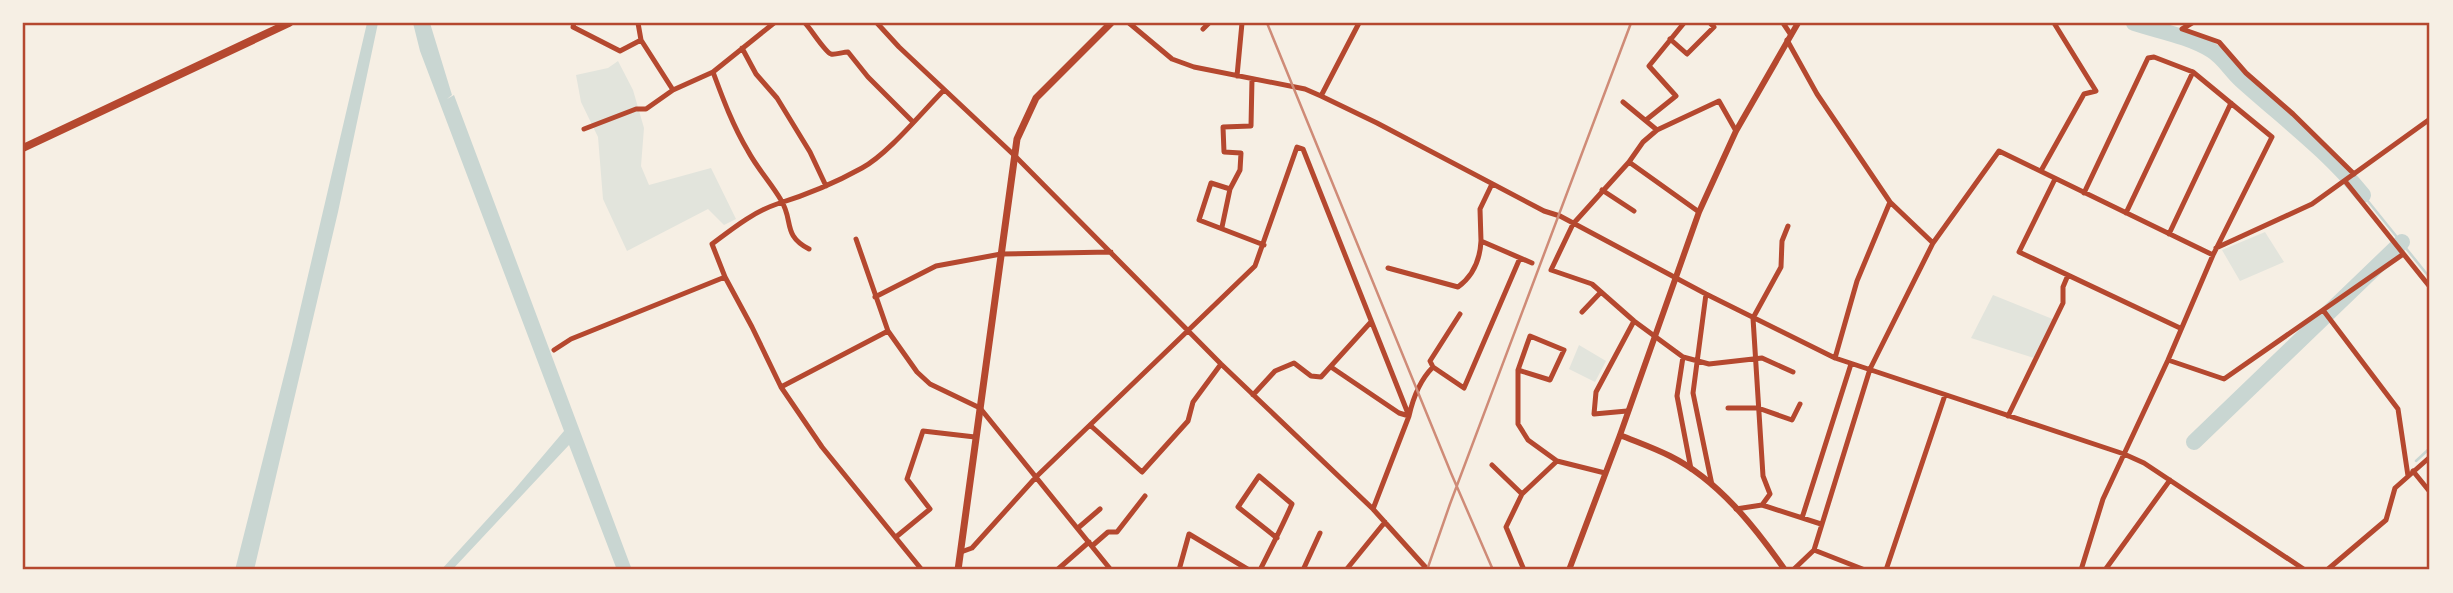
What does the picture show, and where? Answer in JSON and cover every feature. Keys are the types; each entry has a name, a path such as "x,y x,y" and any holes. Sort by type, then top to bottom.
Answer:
{"main road":[{"path":"23,148 289,23"},
{"path":"958,570 1015,156 1021,129 1036,99 1111,23"}],"street":[{"path":"574,23 573,27 583,34 620,51 641,40"},
{"path":"638,23 641,40 673,90"},
{"path":"805,23 831,54 848,52 868,78 912,121"},
{"path":"877,23 1015,156 1221,364 1373,509 1428,570"},
{"path":"1129,23 1172,59 1194,67 1305,89 1321,96 1835,358 2144,463 2305,570"},
{"path":"1203,29 1209,23"},
{"path":"1237,76 1242,23"},
{"path":"1321,96 1359,23"},
{"path":"1646,120 1676,96 1649,66 1684,23"},
{"path":"1670,39 1687,54 1714,27 1710,23"},
{"path":"1783,23 1817,94 1890,202 1933,243"},
{"path":"1569,570 1699,212 1736,131 1798,23"},
{"path":"2042,169 2084,94 2096,91 2054,23"},
{"path":"2192,23 2182,29 2219,42 2246,73 2293,114 2354,174"},
{"path":"584,129 646,108 673,90 713,72 770,24"},
{"path":"742,48 756,74 777,98 810,152 826,186"},
{"path":"2081,570 2103,499 2214,252 2272,137 2193,72 2154,57 2148,58 2084,193"},
{"path":"713,72 726,109 749,154 783,203 791,235 799,244 809,249"},
{"path":"2126,213 2193,72"},
{"path":"1223,227 1230,190 1240,170 1241,153 1224,152 1223,127 1251,126 1252,79"},
{"path":"922,570 822,447 781,387 725,277 712,244 740,224 864,167 944,90"},
{"path":"1736,131 1719,101 1657,130 1643,142 1629,162 1573,224 1551,270 1592,284 1634,321 1683,357 1709,364 1762,358 1793,372"},
{"path":"1623,102 1657,130"},
{"path":"2169,233 2231,103"},
{"path":"1793,570 1814,550 1870,369 1933,243 2000,151 2042,169 2054,178 2126,213 2214,252 2312,204 2430,119"},
{"path":"961,552 972,548 1037,476 1255,266 1295,148 1300,147 1409,416"},
{"path":"1629,162 1699,212"},
{"path":"2054,178 2019,252 2180,328"},
{"path":"2345,181 2430,287"},
{"path":"1230,190 1211,183 1199,220 1264,245"},
{"path":"1388,268 1458,287 1469,279 1480,255 1479,209 1492,184"},
{"path":"1602,190 1634,211"},
{"path":"1835,358 1857,281 1890,202"},
{"path":"1762,505 1770,494 1763,476 1753,318 1781,267 1782,241 1788,226"},
{"path":"856,239 888,331 917,372 930,384 980,408 1111,570"},
{"path":"1481,241 1532,263"},
{"path":"875,297 936,266 1001,254 1111,253"},
{"path":"2168,359 2224,379 2402,255"},
{"path":"1460,314 1430,361 1433,367 1464,388 1520,258"},
{"path":"2008,416 2063,303 2063,287 2068,275"},
{"path":"554,350 571,339 725,277"},
{"path":"1582,312 1601,292"},
{"path":"1706,294 1693,393 1712,485"},
{"path":"2323,310 2398,409 2411,474 2430,492"},
{"path":"1627,411 1594,414 1596,393 1634,321"},
{"path":"1253,395 1275,371 1294,363 1311,376 1321,377 1370,323"},
{"path":"781,387 888,331"},
{"path":"1518,370 1550,380 1564,350 1530,336 1518,370 1518,424 1528,440 1557,461 1605,472"},
{"path":"1683,357 1677,396 1691,469"},
{"path":"1090,425 1142,472 1188,421 1193,402 1221,364"},
{"path":"1802,518 1851,364"},
{"path":"1331,367 1399,413 1409,416"},
{"path":"1373,509 1411,405 1425,375 1433,367"},
{"path":"1886,570 1945,395"},
{"path":"1728,408 1758,408 1792,420 1800,404"},
{"path":"896,537 930,509 907,479 923,431 975,437"},
{"path":"1620,435 1671,456 1712,485 1736,509 1785,570"},
{"path":"2327,570 2386,520 2395,488 2430,457"},
{"path":"1524,570 1506,527 1522,495 1557,461"},
{"path":"1492,465 1522,495"},
{"path":"1260,570 1277,538 1292,504 1259,476 1238,507 1277,538"},
{"path":"2105,570 2170,480"},
{"path":"1057,570 1108,532 1117,532 1145,496"},
{"path":"1736,509 1762,505 1821,524"},
{"path":"1078,528 1100,509"},
{"path":"1346,570 1385,522"},
{"path":"1303,570 1320,533"},
{"path":"1179,570 1189,534 1249,570"},
{"path":"1814,550 1865,570"}],"shaded area":[{"path":"367,23 378,23 338,212 254,570 235,570 292,344"},
{"path":"413,23 430,23 452,95 447,99 454,95 632,570 617,570 569,445 452,570 441,570 564,431 420,51"},
{"path":"618,61 633,90 644,128 641,166 649,185 711,168 736,219 724,225 708,209 627,251 603,199 598,137 581,102 576,75 608,68"},
{"path":"2265,232 2284,262 2240,281 2222,250"},
{"path":"1993,295 2055,320 2037,359 1971,338"},
{"path":"1579,345 1606,361 1595,382 1569,369"}],"waterway":[{"path":"2134,23 2183,37 2215,53 2241,80 2320,149 2363,195"},
{"path":"2363,195 2430,278"},
{"path":"2194,442 2402,242"},
{"path":"2416,461 2430,448"}],"railway":[{"path":"1267,23 1493,570"},
{"path":"1427,570 1631,23"}]}
